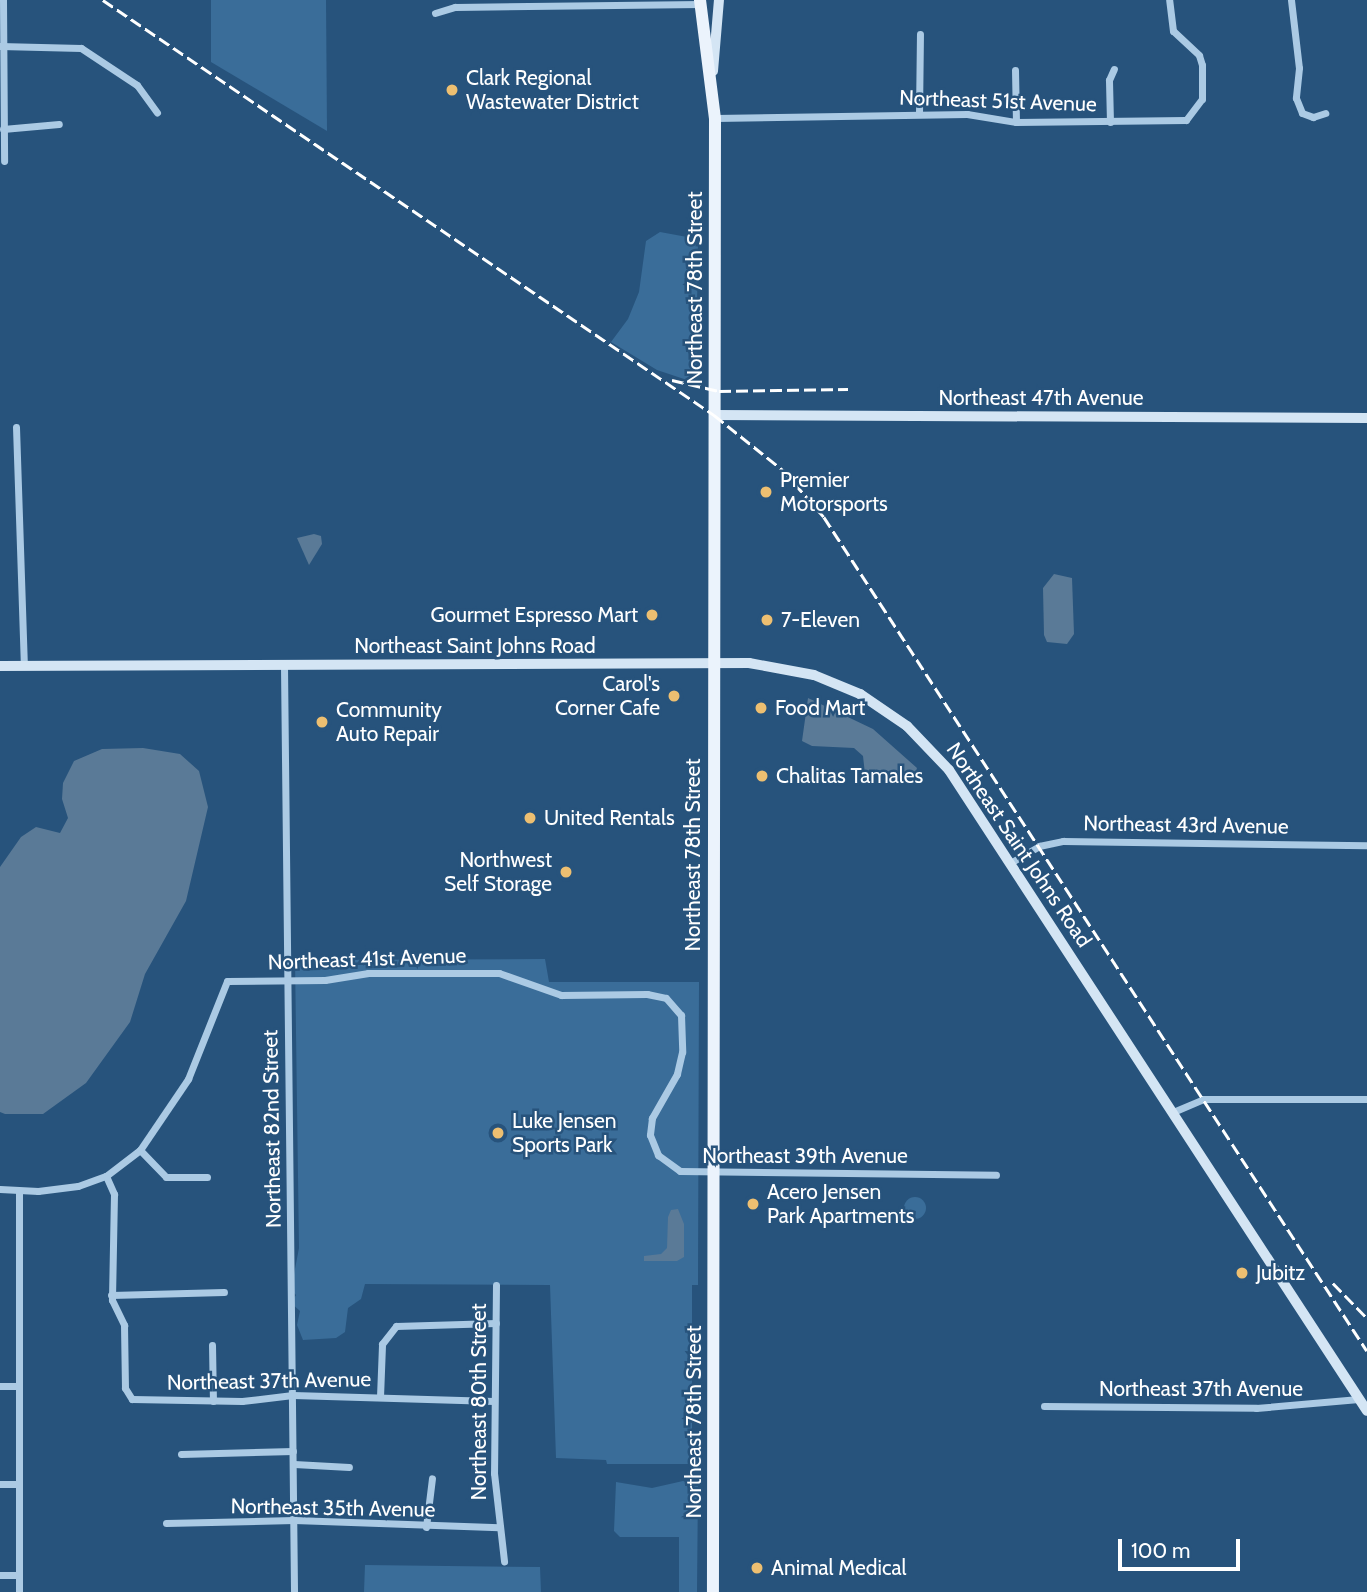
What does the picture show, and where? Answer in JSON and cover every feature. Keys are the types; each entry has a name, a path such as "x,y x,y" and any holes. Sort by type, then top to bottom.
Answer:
{"main road":[{"path":"713,71 719,0"},
{"name":"Northeast 78th Street","path":"701,2 713,71 715,118 712,663 713,1592"},
{"name":"Northeast 47th Avenue","path":"714,415 1367,418"},
{"name":"Northeast Saint Johns Road","path":"0,666 757,664 814,676 885,710 949,770 1367,1411"}],"street":[{"path":"3,0 1,46 4,161"},
{"name":"Northeast 51st Avenue","path":"715,118 967,114 1016,122 1176,122 1194,115 1202,99 1202,65 1192,47 1173,32 1169,0"},
{"path":"1291,0 1299,68 1296,98 1302,113 1313,117 1325,113"},
{"path":"435,13 456,7 701,2"},
{"path":"919,114 920,34"},
{"path":"1,46 81,48 137,85 157,113"},
{"path":"1110,122 1110,80 1114,69"},
{"path":"1015,70 1016,122"},
{"path":"4,129 59,124"},
{"path":"16,427 24,666"},
{"name":"Northeast 82nd Street","path":"284,666 294,1592"},
{"name":"Northeast 43rd Avenue","path":"1010,863 1039,846 1063,841 1367,845"},
{"name":"Northeast 41st Avenue","path":"140,1150 192,1071 224,983 287,981 368,973 490,973 561,995 652,994 674,1003"},
{"name":"Northeast 39th Avenue","path":"674,1003 682,1021 682,1052 675,1079 652,1118 651,1140 670,1166 713,1174 996,1175"},
{"path":"1173,1112 1203,1099 1367,1099"},
{"path":"0,1189 19,1192 59,1190 106,1175 140,1150 166,1177 207,1177"},
{"path":"106,1175 114,1194 111,1295 224,1292"},
{"path":"19,1192 19,1592"},
{"name":"Northeast 80th Street","path":"496,1285 494,1401 499,1527 504,1560"},
{"name":"Northeast 37th Avenue","path":"111,1295 124,1325 125,1388 130,1398 213,1401 293,1395 494,1401"},
{"path":"380,1397 382,1344 391,1329 407,1323 496,1322"},
{"path":"212,1345 213,1401"},
{"path":"0,1386 19,1386"},
{"name":"Northeast 37th Avenue","path":"1044,1406 1256,1408 1359,1399"},
{"path":"181,1454 293,1451"},
{"path":"294,1464 349,1467"},
{"path":"426,1527 432,1478"},
{"path":"0,1484 19,1484"},
{"name":"Northeast 35th Avenue","path":"166,1523 294,1520 426,1527 499,1527"},
{"path":"0,1575 19,1575"}],"shaded area":[{"path":"211,0 326,0 327,131 211,62"},
{"path":"660,232 698,239 696,383 657,370 611,342 628,319 639,292 646,241"},
{"path":"314,534 321,536 322,544 309,565 297,538"},
{"path":"1054,574 1072,578 1074,634 1067,644 1047,642 1044,635 1043,588"},
{"path":"808,698 873,729 917,768 915,774 907,780 870,780 865,774 863,756 854,748 812,746 802,741"},
{"path":"143,748 180,754 199,771 208,807 186,901 145,974 130,1022 86,1083 43,1114 5,1114 0,1112 0,867 21,837 36,827 60,833 68,818 62,799 63,783 74,761 102,749"},
{"name":"Luke Jensen Sports Park","path":"545,959 549,982 699,982 698,1285 692,1285 692,1464 607,1464 606,1460 556,1458 550,1285 365,1284 361,1299 348,1308 345,1332 336,1338 303,1340 297,1325 300,1311 291,1303 296,1295 291,1290 299,1248 295,960"},
{"path":"915,1197 923,1200 926,1208 923,1216 915,1219 907,1216 904,1208 907,1200"},
{"path":"678,1209 684,1224 684,1257 677,1261 644,1261 644,1256 661,1254 667,1248 668,1217 671,1210"},
{"path":"683,1481 698,1486 697,1592 679,1592 679,1537 620,1537 614,1531 616,1482 652,1488"},
{"path":"365,1565 540,1567 541,1592 364,1592"}],"railway":[{"path":"103,0 714,415 783,470 824,517 1367,1351"},
{"path":"672,380 719,391 848,389"},
{"path":"1333,1283 1367,1318"}],"place":[{"name":"Clark Regional Wastewater District","path":"452,90"},
{"name":"Premier Motorsports","path":"766,492"},
{"name":"Gourmet Espresso Mart","path":"652,615"},
{"name":"7-Eleven","path":"767,620"},
{"name":"Carol's Corner Cafe","path":"674,696"},
{"name":"Food Mart","path":"761,708"},
{"name":"Community Auto Repair","path":"322,722"},
{"name":"Chalitas Tamales","path":"762,776"},
{"name":"United Rentals","path":"530,818"},
{"name":"Northwest Self Storage","path":"566,872"},
{"name":"Luke Jensen Sports Park","path":"498,1133"},
{"name":"Acero Jensen Park Apartments","path":"753,1204"},
{"name":"Jubitz","path":"1242,1273"},
{"name":"Animal Medical","path":"757,1568"}]}
